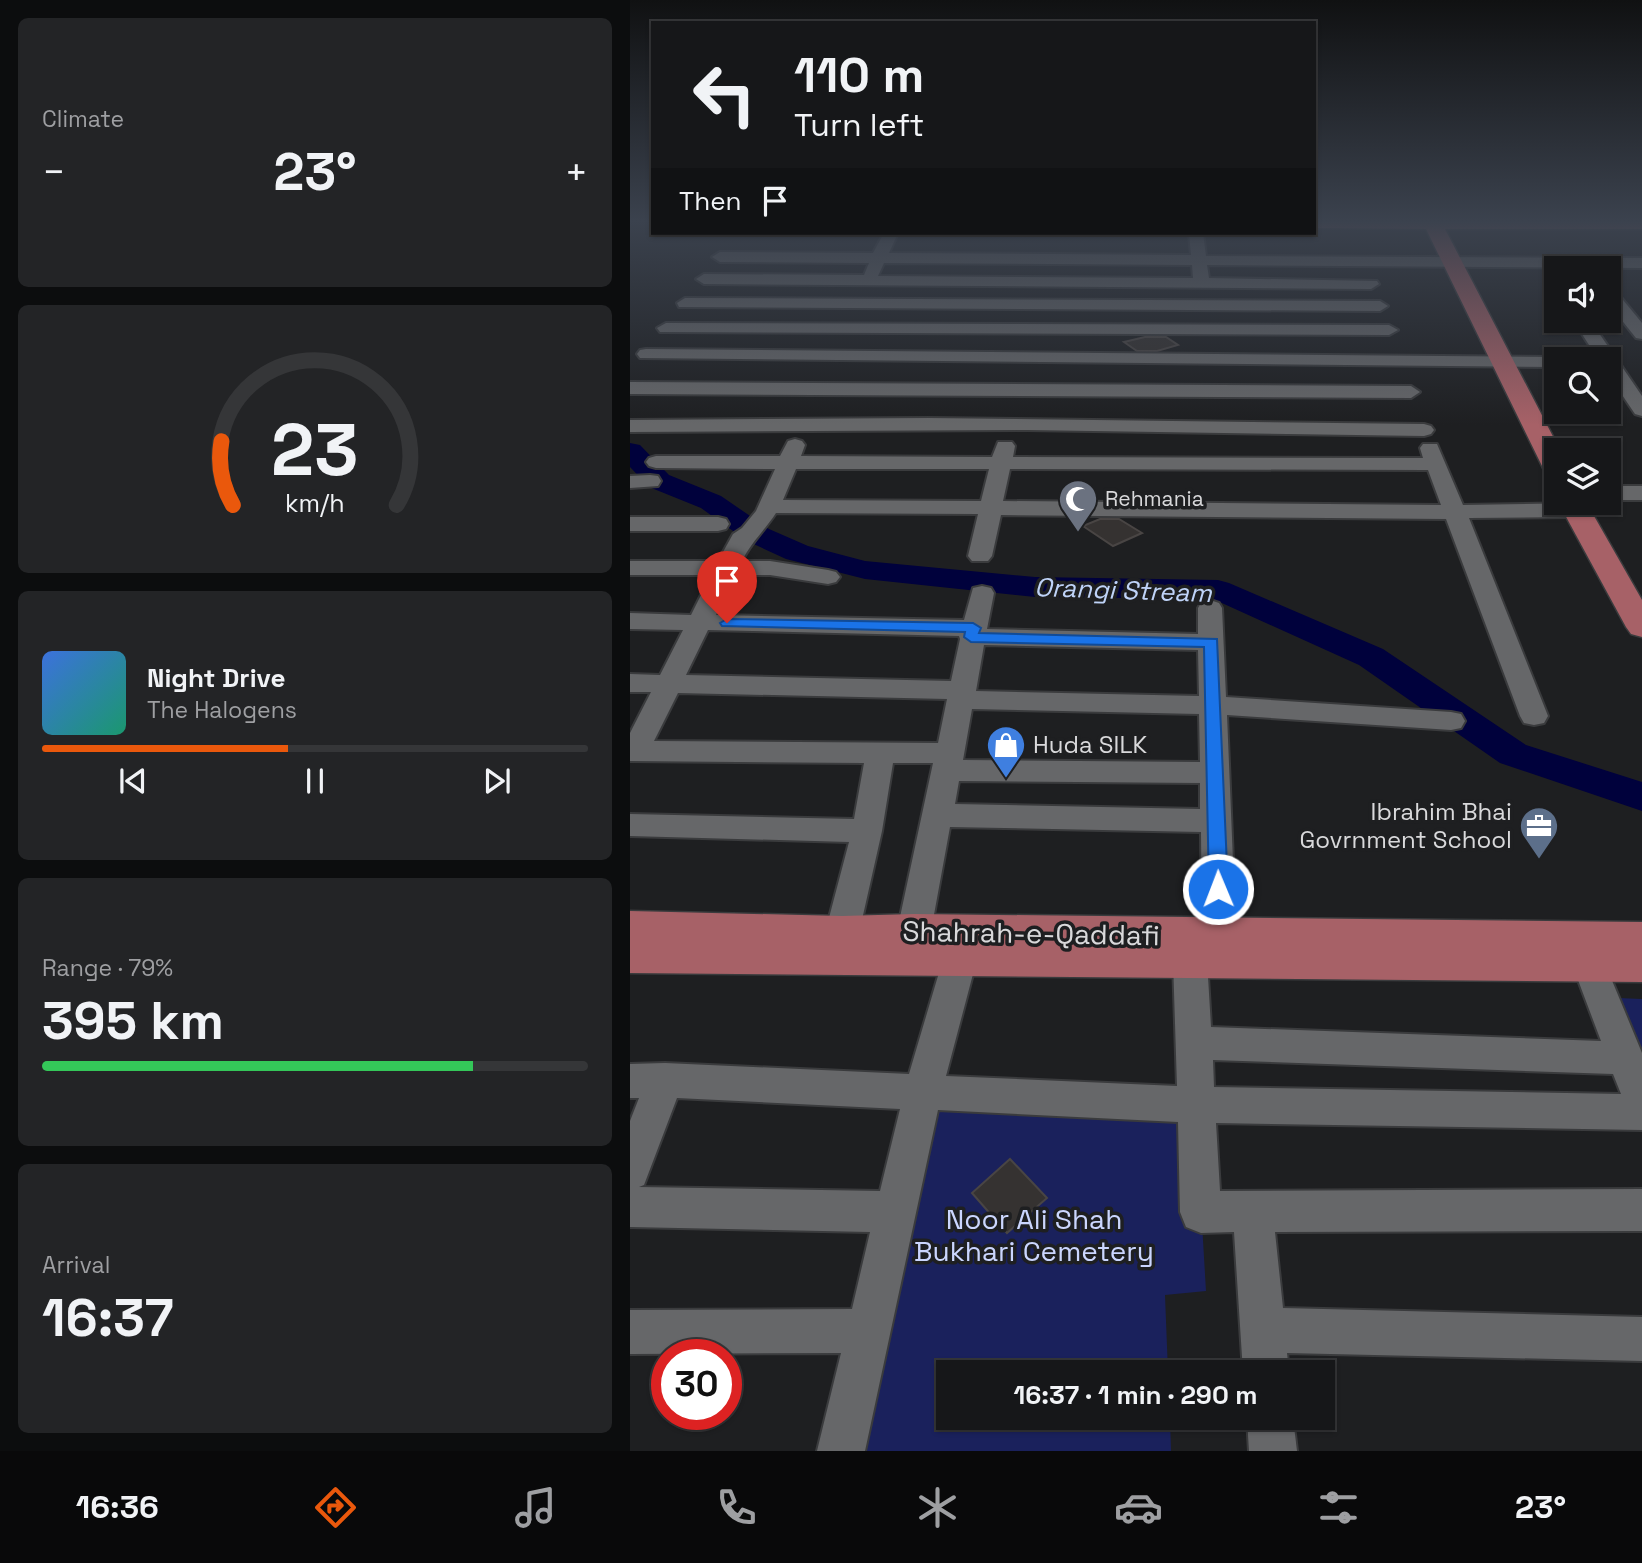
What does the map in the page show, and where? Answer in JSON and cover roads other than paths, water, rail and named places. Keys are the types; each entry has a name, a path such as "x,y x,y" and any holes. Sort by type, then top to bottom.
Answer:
{"main road":[{"path":"1465,290 1544,445"},
{"path":"1579,515 1642,627"},
{"name":"Shahrah-e-Qaddafi","path":"630,929 842,933 914,931 1205,947 1642,964"},
{"name":"Shahrah-e-Qaddafi","path":"630,955 960,959 1205,947 1642,939"}],"street":[{"path":"696,290 642,359 833,356 1544,362"},
{"path":"864,290 770,503 752,534 741,539 633,751 880,751 949,761 1215,773"},
{"path":"980,556 1009,425 1033,290"},
{"path":"1203,290 1225,510"},
{"path":"1373,290 1401,360 1453,512 1534,716"},
{"path":"1594,339 1642,337 1621,301"},
{"path":"685,303 1380,306"},
{"path":"666,328 1389,330"},
{"path":"1590,333 1600,347"},
{"path":"1621,362 1632,362"},
{"path":"1621,373 1634,385 1642,410"},
{"path":"630,388 1411,392"},
{"path":"630,426 805,423 1216,425 1424,430"},
{"path":"645,475 789,461 1436,464"},
{"path":"1621,493 1642,493"},
{"path":"770,503 1453,512 1544,507"},
{"path":"630,524 718,524"},
{"path":"630,568 770,568 828,577"},
{"path":"914,931 962,695 972,632 982,593"},
{"path":"1210,608 1217,821 1205,947 1192,1043 1201,1212 1642,1210"},
{"path":"630,621 1211,642"},
{"path":"630,683 1213,705 1451,722"},
{"path":"842,933 867,831 880,751"},
{"path":"937,815 1217,821"},
{"path":"630,825 867,831"},
{"path":"841,1451 923,1092 960,959"},
{"path":"1589,964 1642,1100"},
{"path":"1192,1043 1625,1058"},
{"path":"630,1171 648,1080 1195,1105 1642,1112"},
{"path":"630,1207 895,1212"},
{"path":"1253,1213 1265,1351 1642,1339"},
{"path":"630,1332 868,1331"},
{"path":"1271,1430 1273,1451"}],"waterway":[{"name":"Orangi Stream","path":"630,451 659,481 711,502 758,535 797,553 865,570 1035,587 1218,590 1371,657 1513,754 1642,797"}],"place":[{"name":"Rehmania","path":"1078,533"},
{"name":"Huda SILK","path":"1006,779"},
{"name":"Ibrahim Bhai Govrnment School","path":"1539,860"}],"park label":[{"name":"Noor Ali Shah Bukhari Cemetery","path":"1034,1235"}]}
